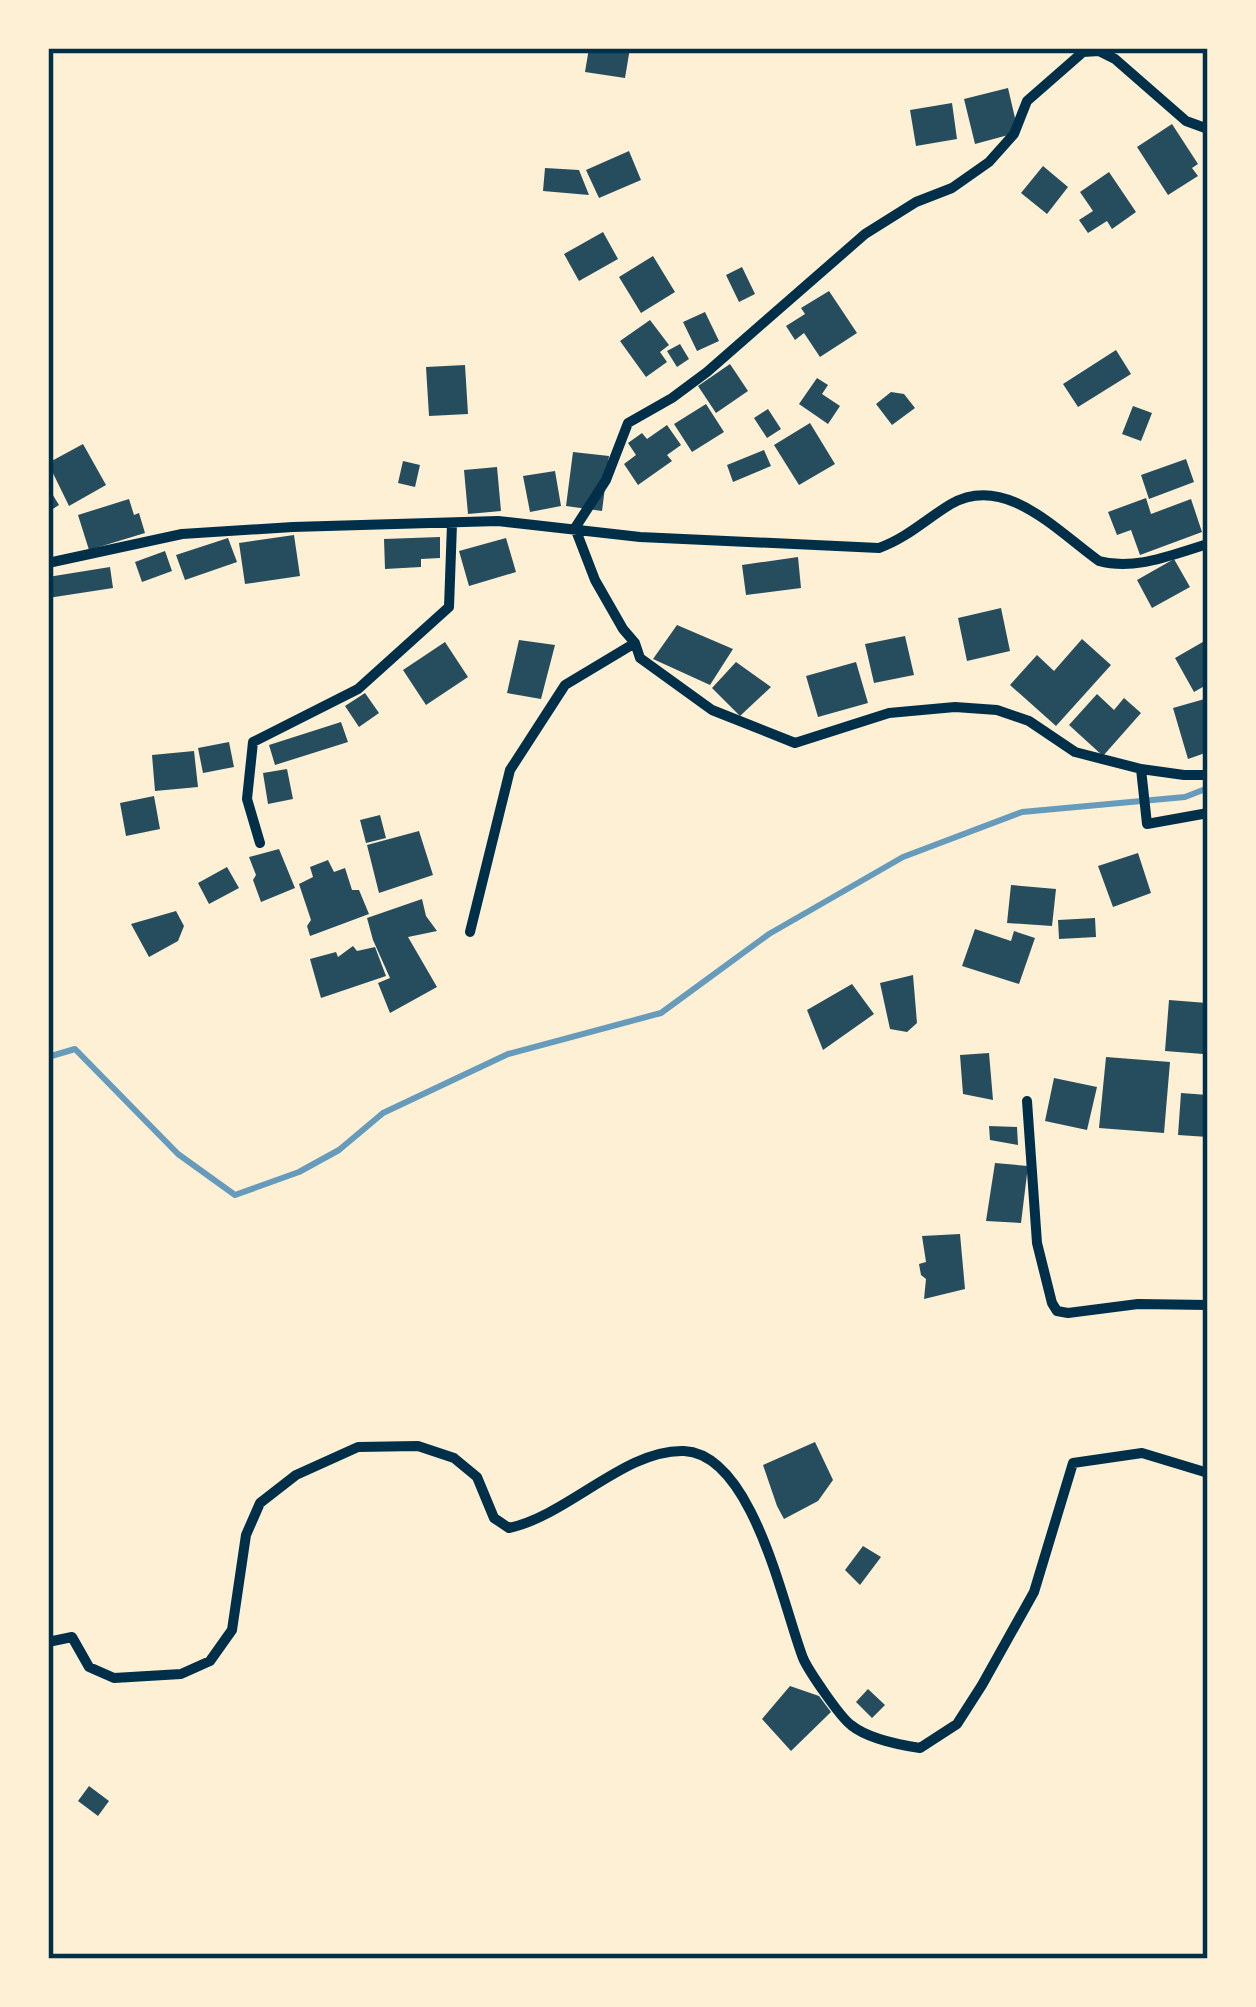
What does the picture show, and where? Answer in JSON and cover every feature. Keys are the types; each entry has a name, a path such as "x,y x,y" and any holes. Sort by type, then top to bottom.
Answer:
{"street":[{"path":"575,528 606,480 628,423 706,372 865,234 916,202 952,188 989,162 1014,134 1027,101 1083,52 1099,51 1115,59 1186,121 1208,129"},
{"path":"48,563 182,534 498,521 640,537 879,548 910,534 957,500 993,494 1014,500 1100,561 1114,565 1154,560 1208,544"},
{"path":"260,843 247,799 254,742 358,689 448,607 452,524"},
{"path":"575,528 596,580 640,658 712,710 795,743 890,712 955,707 997,710 1029,721 1075,752 1141,769 1208,775"},
{"path":"470,932 510,770 566,686 635,643"},
{"path":"1141,769 1147,824 1208,814"},
{"path":"1027,1102 1037,1243 1057,1311 1138,1304 1208,1305"},
{"path":"48,1642 72,1637 89,1667 114,1678 181,1675 210,1661 232,1630 246,1535 260,1503 296,1475 358,1448 418,1446 454,1457 477,1477 494,1517 509,1528 533,1523 648,1456 686,1451 723,1469 746,1501 786,1601 804,1663 851,1725 895,1744 920,1748 957,1724 1034,1592 1073,1463 1142,1453 1208,1473"}],"building":[{"path":"589,48 630,48 625,78 585,72"},
{"path":"1008,88 1015,118 1012,134 975,144 964,99"},
{"path":"952,103 957,139 916,146 910,110"},
{"path":"1172,124 1198,164 1192,168 1198,176 1168,195 1137,147"},
{"path":"629,151 641,180 599,198 586,170"},
{"path":"1043,166 1068,187 1047,214 1021,193"},
{"path":"545,168 579,170 589,195 543,191"},
{"path":"1109,172 1136,212 1112,229 1107,221 1088,233 1079,220 1093,211 1080,192"},
{"path":"603,232 618,259 579,281 564,254"},
{"path":"653,256 675,292 641,313 619,277"},
{"path":"742,267 755,294 739,302 726,275"},
{"path":"829,291 857,333 820,357 804,333 795,340 786,326 805,314 801,308"},
{"path":"705,312 719,341 697,351 683,322"},
{"path":"650,320 669,345 660,352 667,362 646,377 620,341"},
{"path":"680,344 689,359 677,367 667,351"},
{"path":"1116,350 1131,374 1078,407 1063,384"},
{"path":"730,364 748,391 716,413 698,386"},
{"path":"465,365 468,414 429,416 426,367"},
{"path":"817,378 828,385 822,394 840,406 828,424 799,404"},
{"path":"891,392 904,394 915,408 892,425 876,404"},
{"path":"706,404 724,432 692,452 674,424"},
{"path":"1133,406 1152,413 1141,441 1122,434"},
{"path":"768,409 781,429 767,438 754,418"},
{"path":"810,423 835,464 799,485 774,445"},
{"path":"667,425 681,445 667,455 672,461 638,485 624,464 636,455 628,443 642,433 647,439"},
{"path":"83,444 106,485 69,506 48,463"},
{"path":"764,450 771,466 733,482 727,465"},
{"path":"573,452 609,456 602,511 566,506"},
{"path":"1186,459 1194,482 1149,499 1141,475"},
{"path":"403,461 420,465 415,487 398,483"},
{"path":"497,467 501,511 468,514 464,470"},
{"path":"555,471 561,506 530,512 523,476"},
{"path":"48,487 59,505 48,512"},
{"path":"1146,498 1151,514 1191,499 1202,532 1140,555 1131,530 1117,535 1108,512"},
{"path":"129,499 145,533 89,550 78,515"},
{"path":"294,535 300,576 245,584 239,543"},
{"path":"440,537 440,558 421,559 421,567 385,569 384,539"},
{"path":"228,538 237,562 185,580 176,555"},
{"path":"506,538 516,572 469,586 459,551"},
{"path":"165,551 172,571 142,582 135,562"},
{"path":"798,557 801,588 746,595 742,565"},
{"path":"1174,559 1190,587 1152,608 1137,580"},
{"path":"110,567 113,588 48,598 48,577"},
{"path":"1001,608 1010,651 967,661 958,618"},
{"path":"677,625 733,649 710,685 653,659"},
{"path":"905,636 914,675 874,683 865,644"},
{"path":"1082,639 1111,665 1056,726 1010,685 1037,655 1054,671"},
{"path":"1208,639 1208,684 1194,692 1175,658"},
{"path":"519,640 555,645 541,699 507,693"},
{"path":"445,642 468,677 426,705 403,670"},
{"path":"736,662 771,687 740,716 712,688"},
{"path":"856,662 868,703 818,717 806,676"},
{"path":"365,693 379,713 359,727 345,706"},
{"path":"1097,694 1114,710 1124,698 1141,713 1103,756 1069,725"},
{"path":"1208,698 1208,752 1188,759 1173,708"},
{"path":"341,722 348,742 275,765 269,745"},
{"path":"229,742 234,767 203,773 198,748"},
{"path":"194,751 198,787 155,791 152,755"},
{"path":"287,769 293,799 268,804 263,773"},
{"path":"154,796 160,829 126,836 120,803"},
{"path":"380,815 386,838 366,843 360,820"},
{"path":"419,831 433,875 379,893 367,845"},
{"path":"279,849 295,888 261,902 249,857"},
{"path":"1138,853 1151,893 1113,907 1098,866"},
{"path":"328,860 334,872 345,868 352,890 359,890 369,914 310,936 307,926 311,920 299,884 313,877 310,867"},
{"path":"227,867 239,888 209,904 198,883"},
{"path":"1011,885 1056,889 1052,926 1007,923"},
{"path":"422,899 437,931 408,937 437,987 390,1013 378,983 390,978 367,918"},
{"path":"176,911 184,926 178,941 149,957 131,924"},
{"path":"1095,918 1096,937 1059,939 1058,920"},
{"path":"975,929 1011,941 1014,931 1035,938 1019,984 962,966"},
{"path":"353,946 357,951 375,947 386,976 321,998 310,959 336,952 338,957"},
{"path":"913,975 917,1023 907,1032 890,1029 880,983"},
{"path":"852,984 874,1014 823,1050 807,1010"},
{"path":"1169,1000 1207,1003 1203,1054 1165,1051"},
{"path":"989,1053 993,1100 963,1094 960,1055"},
{"path":"1106,1057 1170,1062 1164,1133 1099,1128"},
{"path":"1054,1078 1097,1087 1087,1130 1045,1121"},
{"path":"1181,1093 1208,1095 1208,1137 1178,1135"},
{"path":"989,1126 1017,1127 1018,1145 990,1140"},
{"path":"995,1163 1028,1166 1021,1223 986,1221"},
{"path":"960,1234 965,1289 924,1299 926,1279 919,1264 926,1262 922,1236"},
{"path":"815,1442 833,1480 818,1501 784,1519 763,1465"},
{"path":"863,1546 881,1557 860,1585 845,1570"},
{"path":"790,1686 819,1696 831,1712 791,1751 762,1719"},
{"path":"868,1689 885,1705 872,1718 856,1702"},
{"path":"89,1786 109,1801 98,1816 78,1801"}],"waterway":[{"path":"48,1057 75,1049 178,1154 235,1195 299,1172 339,1150 383,1113 508,1054 661,1013 769,934 903,857 1022,812 1185,797 1208,788"}]}
